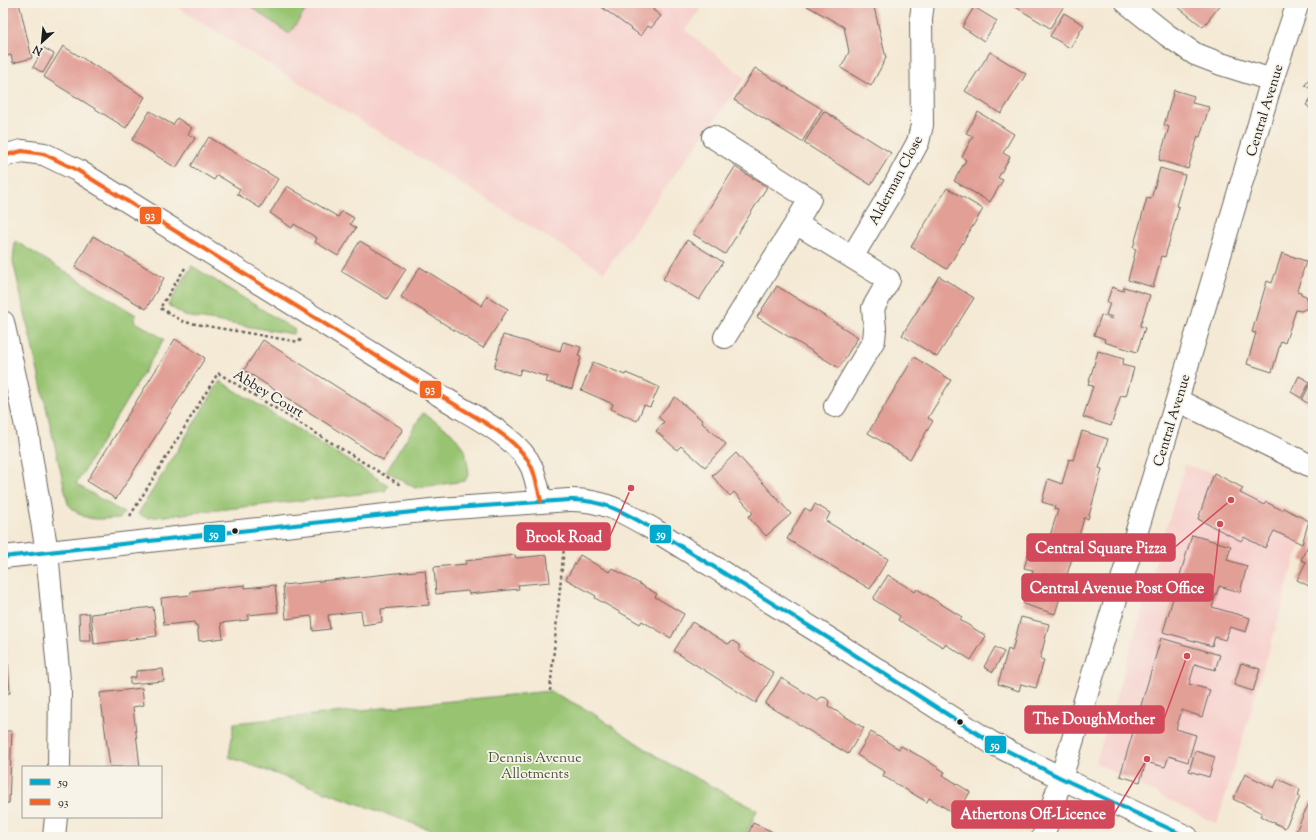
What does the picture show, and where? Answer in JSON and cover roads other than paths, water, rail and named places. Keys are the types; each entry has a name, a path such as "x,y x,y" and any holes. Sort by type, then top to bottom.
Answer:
{"street":[{"name":"Alderman Close","path":"852,257 891,192 918,142 922,125 921,18 923,3"},
{"path":"1127,3 1167,35 1195,54 1272,80"},
{"name":"Central Avenue","path":"1043,837 1177,400 1272,80 1298,3"},
{"path":"1304,3 1313,10"},
{"path":"713,137 810,199 725,337"},
{"path":"3,156 22,151 44,154 77,170 449,400 510,441 525,456 532,469 541,501"},
{"path":"796,224 889,280 873,308 875,329 874,340 835,406"},
{"path":"3,322 27,431 47,552 60,691 59,766"},
{"path":"1177,400 1313,467"},
{"path":"3,557 440,510 541,501 582,500 598,502 627,514 833,641 992,743 1061,778 1187,837"},
{"path":"54,837 56,818"}],"place":[{"name":"Brook Road","path":"631,488"},
{"name":"Central Square Pizza","path":"1231,500"},
{"name":"Central Avenue Post Office","path":"1220,524"},
{"name":"The DoughMother","path":"1187,656"},
{"name":"Athertons Off-Licence","path":"1147,759"}],"park label":[{"name":"Dennis Avenue Allotments","path":"535,766"}]}
